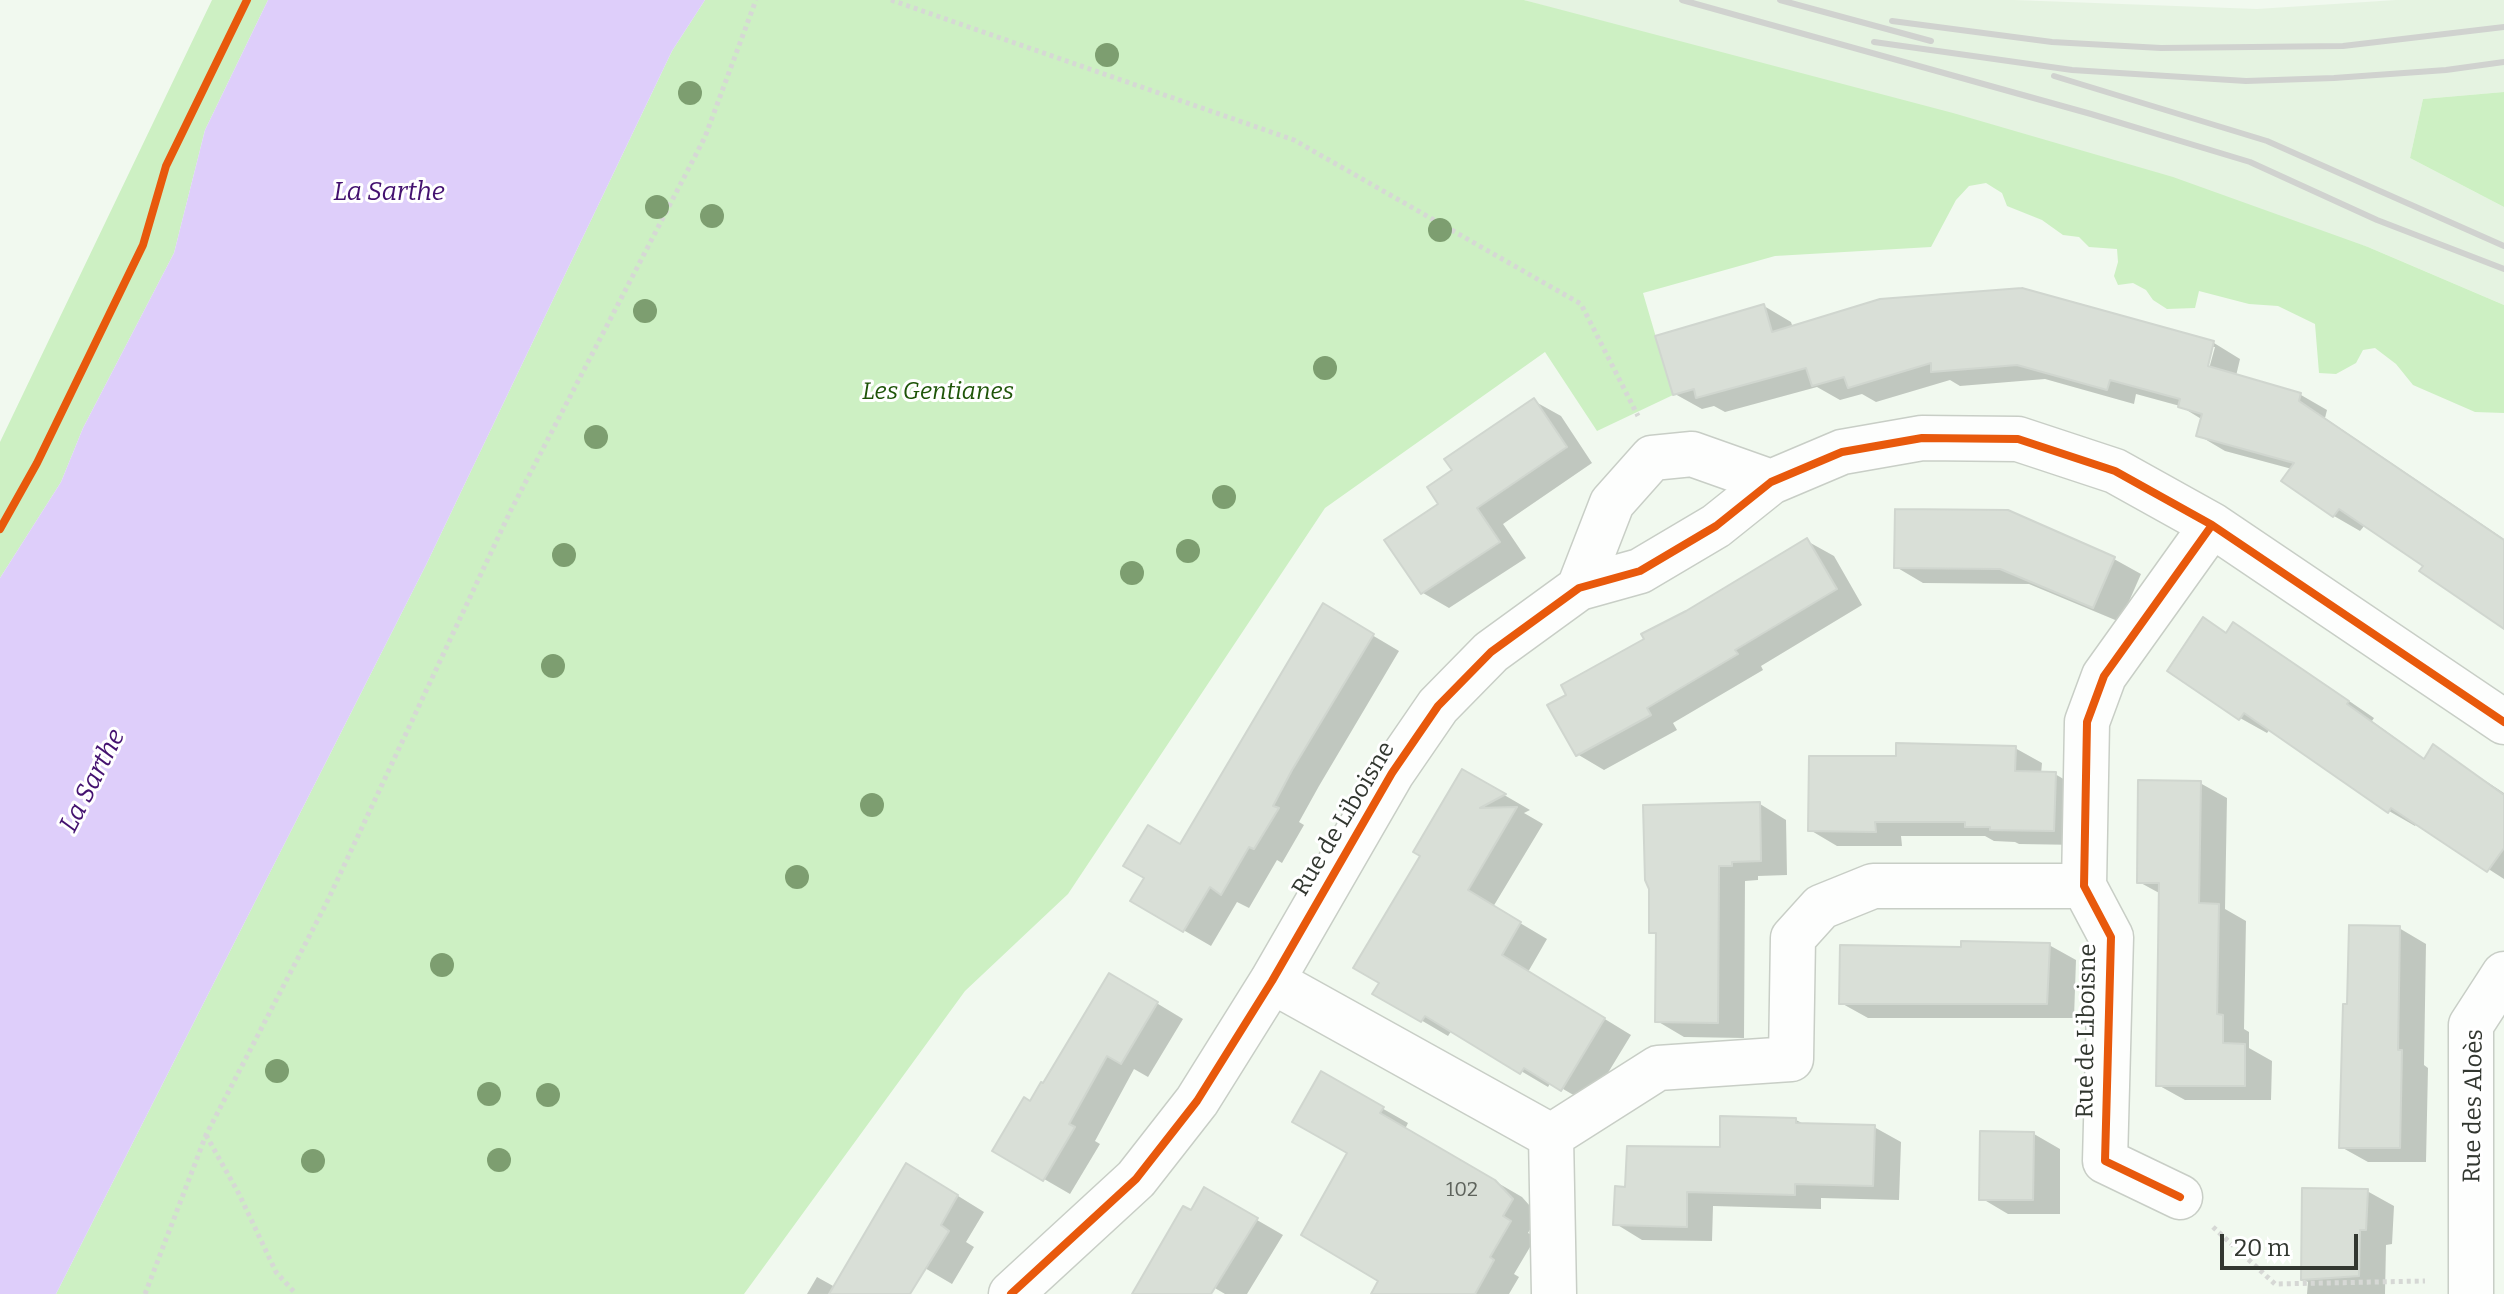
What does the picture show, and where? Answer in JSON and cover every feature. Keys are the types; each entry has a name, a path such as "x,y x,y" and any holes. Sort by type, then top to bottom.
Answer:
{"street":[{"name":"Rue de Liboisne","path":"1011,1294 1136,1179 1197,1101 1272,981 1392,773 1438,706 1491,652 1579,588 1640,571 1716,526 1771,482 1842,452 1922,438 2018,439 2115,471 2212,525 2504,722"},
{"path":"1579,588 1612,503 1652,458 1692,454 1771,482"},
{"name":"Rue de Liboisne","path":"2180,1197 2105,1161 2111,937 2084,886 2087,722 2104,676 2212,525"},
{"path":"1551,1136 1658,1068 1791,1059 1793,938 1821,907 1873,886 2084,886"},
{"name":"Rue des Aloès","path":"2472,1287 2471,1025 2504,974"},
{"path":"1272,981 1551,1136"},
{"path":"1551,1136 1554,1294"}],"path":[{"path":"145,1294 206,1135 326,904 510,512 705,137 756,0"},
{"path":"891,0 1294,140 1581,304 1637,413"},
{"path":"206,1135 239,1194 276,1272 296,1294"},
{"path":"2180,1197 2275,1284 2472,1287"}],"shaded area":[{"path":"1524,0 2014,0 2257,9 2396,0 2504,0 2504,92 2423,99 2410,158 2504,207 2504,305 2368,247"}],"green space":[{"path":"212,0 268,0 205,130 174,253 83,428 61,482 0,578 0,442"},
{"name":"Les Gentianes","path":"705,0 1524,0 1953,113 2173,177 2368,247 2504,305 2504,413 2475,412 2413,385 2396,364 2375,348 2363,350 2356,363 2336,374 2319,373 2315,324 2278,306 2249,304 2199,291 2195,308 2167,309 2133,283 2118,285 2114,276 2118,262 2117,249 2089,247 2079,237 2063,235 2042,220 2007,206 2002,193 1986,183 1969,186 1956,200 1931,247 1775,256 1643,293 1673,395 1597,431 1545,352 1325,508 1068,894 965,991 744,1294 56,1294 426,565 672,51"},
{"path":"2504,92 2504,207 2410,158 2423,99"}],"water":[{"name":"La Sarthe","path":"268,0 705,0 672,51 426,565 56,1294 0,1294 0,578 61,482 83,428 174,253 205,130"}],"building":[{"path":"2022,288 2214,341 2208,366 2301,393 2299,401 2504,540 2504,629 2419,571 2423,566 2339,509 2333,517 2281,481 2294,463 2196,436 2202,414 2178,407 2180,399 2110,380 2107,390 2017,365 1931,372 1931,363 1848,388 1844,377 1812,386 1806,368 1696,398 1694,389 1673,395 1655,336 1764,304 1772,332 1880,299"},
{"path":"1534,398 1567,447 1477,508 1500,542 1421,594 1384,540 1438,504 1427,487 1452,470 1444,459"},
{"path":"1895,509 2008,510 2115,557 2093,608 2000,569 1894,568"},
{"path":"1807,538 1837,589 1735,650 1738,654 1647,708 1651,715 1576,756 1547,705 1566,695 1561,685 1644,639 1641,634 1686,611"},
{"path":"1323,603 1374,634 1292,770 1273,806 1279,808 1254,849 1249,847 1221,895 1210,887 1183,932 1130,901 1144,878 1123,866 1148,825 1180,844"},
{"path":"2203,617 2226,633 2233,622 2349,701 2347,704 2424,759 2433,744 2504,795 2504,848 2487,872 2391,808 2388,813 2244,713 2239,720 2167,671"},
{"path":"1896,743 2016,746 2015,771 2056,772 2054,831 1990,830 1990,827 1965,827 1965,822 1875,822 1876,832 1808,831 1809,756 1896,756"},
{"path":"1462,769 1506,794 1480,808 1517,807 1468,890 1521,922 1502,955 1605,1018 1561,1091 1524,1068 1520,1074 1425,1016 1421,1022 1372,994 1379,983 1353,968 1420,856 1413,852"},
{"path":"2138,780 2201,781 2199,903 2219,904 2217,1014 2223,1015 2223,1043 2245,1044 2245,1086 2156,1086 2159,883 2137,883"},
{"path":"1760,802 1761,861 1732,862 1732,866 1719,866 1718,1023 1655,1022 1656,933 1649,933 1643,805"},
{"path":"2349,925 2400,926 2400,1148 2339,1148 2343,1004 2347,1004"},
{"path":"1961,941 2050,943 2047,1004 1839,1004 1840,945 1961,947"},
{"path":"1109,973 1158,1002 1121,1064 1107,1056 1069,1124 1075,1127 1043,1181 992,1151 1024,1097 1030,1101 1043,1083"},
{"path":"1321,1071 1384,1107 1380,1113 1495,1180 1513,1199 1503,1216 1511,1221 1490,1257 1494,1260 1475,1294 1371,1294 1378,1281 1301,1235 1347,1153 1292,1122"},
{"path":"1720,1116 1796,1118 1796,1123 1875,1125 1873,1186 1795,1184 1795,1195 1687,1192 1687,1227 1613,1225 1615,1186 1625,1187 1627,1146 1720,1147"},
{"path":"1980,1131 2034,1132 2033,1200 1979,1200"},
{"path":"906,1163 958,1195 941,1225 949,1231 910,1294 829,1294"},
{"path":"1204,1187 1258,1218 1211,1294 1132,1294 1183,1206 1191,1210"},
{"path":"2302,1188 2368,1189 2366,1230 2360,1230 2359,1276 2301,1280"}],"railway":[{"path":"1682,0 2091,114 2250,162 2377,220 2504,269"},
{"path":"1780,0 1931,41"},
{"path":"1892,21 2052,42 2161,48 2343,46 2504,27"},
{"path":"1874,42 2072,70 2246,81 2446,70 2504,62"},
{"path":"2054,76 2267,141 2504,246"}],"cycle path":[{"path":"0,529 37,463 143,245 166,166 247,0"},
{"path":"1011,1294 1136,1179 1197,1101 1272,981 1392,773 1438,706 1491,652 1579,588 1640,571 1716,526 1771,482 1842,452 1922,438 2018,439 2115,471 2212,525 2504,722"},
{"path":"2180,1197 2105,1161 2111,937 2084,886 2087,722 2104,676 2212,525"}]}
